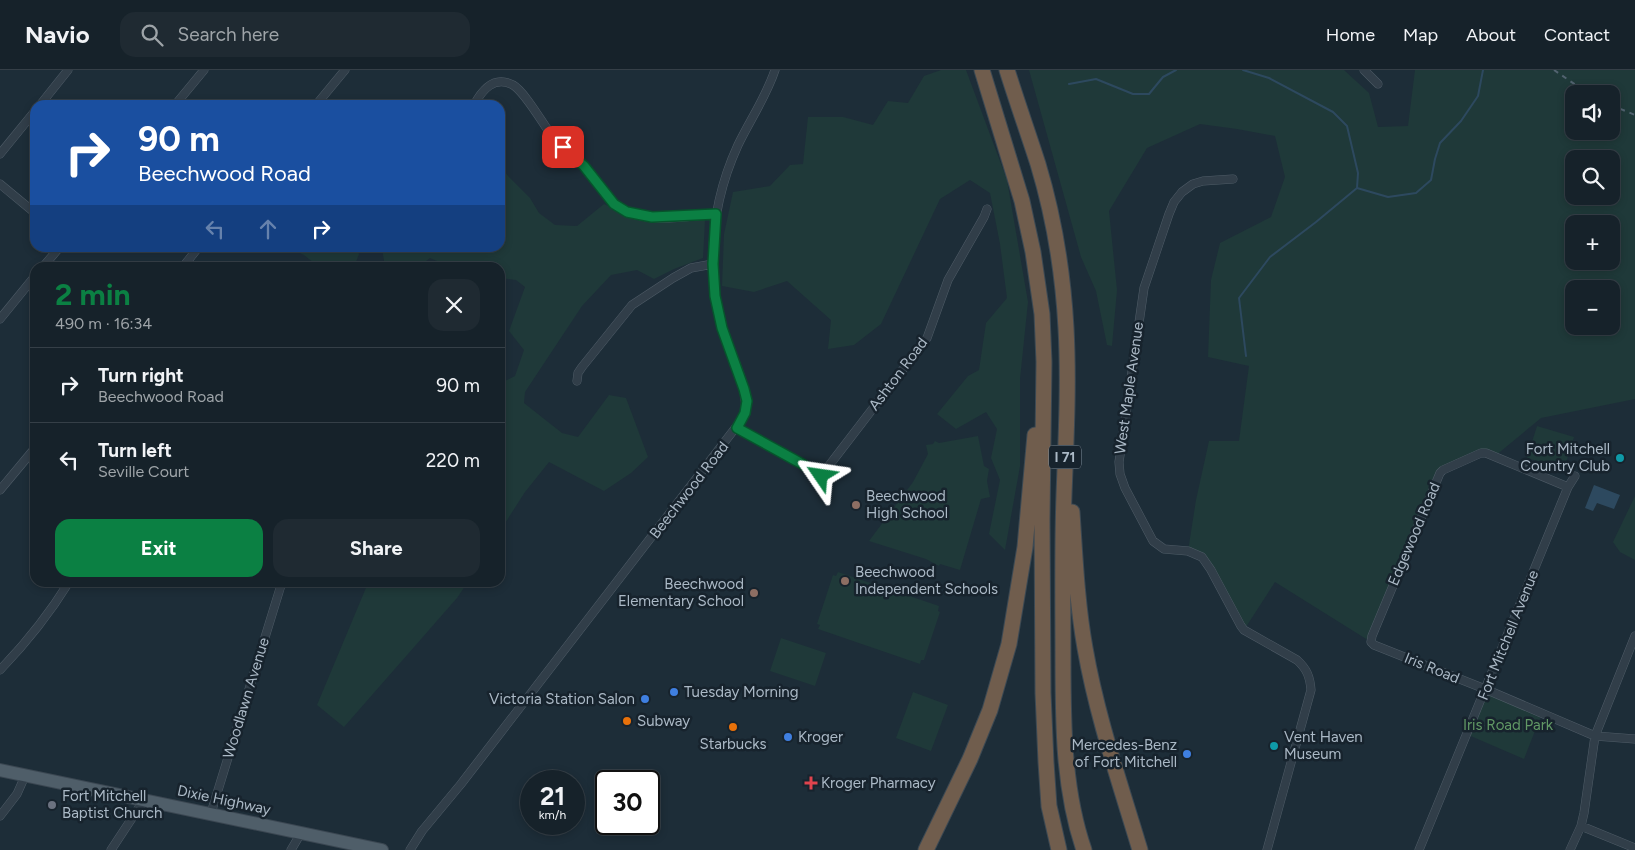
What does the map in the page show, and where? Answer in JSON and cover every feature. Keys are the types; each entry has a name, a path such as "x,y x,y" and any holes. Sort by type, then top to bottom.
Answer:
{"highway":[{"name":"I 71","path":"982,70 1022,201 1033,252 1042,314 1044,362 1042,520 1043,694 1050,806 1059,850"},
{"name":"I 71","path":"1007,70 1038,166 1052,220 1061,270 1066,328 1066,443 1062,549 1063,698 1069,784 1078,833 1084,850"},
{"path":"926,850 970,759 990,710 1009,644 1025,547 1036,422 1042,314"},
{"path":"1066,443 1080,619 1084,647 1103,728 1140,850"}],"main road":[{"name":"Dixie Highway","path":"0,770 382,850"}],"street":[{"path":"44,100 68,70"},
{"path":"179,100 204,70"},
{"path":"320,100 344,70"},
{"name":"Beechwood Road","path":"410,850 422,831 461,784 737,428 745,413 747,401 744,389 718,312 713,264 716,214 723,184 738,145 775,70"},
{"path":"1364,70 1378,84"},
{"path":"477,100 488,86 499,82 513,85 554,138 584,166 614,204 627,212 652,217 716,214"},
{"path":"0,154 30,117"},
{"name":"West Maple Avenue","path":"1233,178 1193,184 1182,192 1174,202 1169,214 1144,288 1119,462 1120,474 1125,488 1153,540 1164,549 1188,552 1202,557 1244,630 1297,660 1309,676 1311,690 1267,850"},
{"path":"0,184 30,209"},
{"name":"Ashton Road","path":"737,428 821,476 927,338 948,280 987,209"},
{"path":"47,262 55,252"},
{"path":"577,381 578,373 582,367 632,305 672,278 691,268 713,264"},
{"path":"0,319 30,282"},
{"name":"Edgewood Road","path":"1371,642 1440,473 1443,470 1481,453 1486,453 1568,487"},
{"path":"0,490 30,454"},
{"name":"Fort Mitchell Avenue","path":"1419,850 1574,476"},
{"path":"0,670 27,642 48,615 66,587"},
{"name":"Woodlawn Avenue","path":"211,813 280,587"},
{"path":"1570,850 1584,813 1595,736 1635,636"},
{"name":"Iris Road","path":"1371,642 1374,645 1486,689 1595,736 1635,739"},
{"path":"0,816 17,794 25,776"},
{"path":"111,850 144,800"},
{"path":"1580,826 1635,848"},
{"path":"291,850 301,833"}],"green space":[{"path":"941,70 966,70 1007,180 1028,302 1020,379 1020,466 1005,550 989,534 1000,480 991,458 997,429 986,412 956,429 937,414 968,376 979,370 986,323 1007,298 1000,244 990,193 970,180 940,199 881,324 854,345 828,349 831,320 787,281 754,292 722,286 724,234 733,192 770,186 790,165 803,164 808,117 843,117 873,125 888,101 908,103 924,76"},
{"path":"1029,70 1344,70 1369,93 1378,127 1408,126 1415,70 1635,70 1635,399 1541,418 1495,456 1486,453 1443,470 1371,642 1275,582 1244,630 1206,562 1188,551 1196,500 1209,441 1239,441 1249,366 1208,357 1211,280 1220,243 1271,217 1285,177 1275,136 1200,124 1147,148 1109,211 1117,290 1112,346 1107,345 1096,291 1081,257"},
{"path":"505,172 530,198 539,213 555,225 577,226 604,204 629,216 648,221 705,220 703,258 654,279 637,270 611,275 582,306 525,392 524,403 562,433 578,437 609,395 626,398 648,457 631,473 604,491 549,462 525,492 505,523 505,381 515,376 524,350 509,331 525,287 516,280 505,279 505,262 439,262 430,258 425,262 384,262 383,252 505,252"},
{"path":"298,252 358,252 359,254 356,262 313,262"},
{"path":"1537,426 1574,437 1564,469 1527,458"},
{"path":"978,436 984,466 989,469 987,481 990,497 981,499 960,570 940,564 939,566 926,559 869,541 913,482 928,454 926,445 933,444 935,441 939,443"},
{"path":"1635,496 1635,560 1620,552 1613,542"},
{"path":"838,572 939,606 938,611 940,612 924,660 921,660 920,664 818,629 820,625 817,624 833,575 836,576"},
{"path":"366,587 464,587 457,598 344,727 317,705"},
{"path":"781,638 826,653 815,686 770,671"},
{"name":"Iris Road Park","path":"1485,689 1542,713 1524,759 1466,734"},
{"path":"913,692 948,705 931,751 896,738"}],"water":[{"path":"1594,485 1620,495 1614,509 1597,503 1593,511 1585,508"}],"waterway":[{"path":"1069,84 1096,79 1133,94 1149,94 1163,77 1176,70"},
{"path":"1243,70 1269,78 1333,112 1347,126 1358,173 1357,188"},
{"path":"1357,188 1388,197 1416,193 1431,180 1440,143 1461,121 1478,96 1483,70"},
{"path":"1246,356 1239,298 1270,257 1357,188"}],"railway":[{"path":"1554,70 1576,85"},
{"path":"1620,109 1635,115"}],"place":[{"name":"Fort Mitchell Country Club","path":"1620,458"},
{"name":"Beechwood High School","path":"856,505"},
{"name":"Beechwood Independent Schools","path":"845,581"},
{"name":"Beechwood Elementary School","path":"754,593"},
{"name":"Tuesday Morning","path":"674,692"},
{"name":"Victoria Station Salon","path":"645,699"},
{"name":"Subway","path":"627,721"},
{"name":"Starbucks","path":"733,727"},
{"name":"Kroger","path":"788,737"},
{"name":"Vent Haven Museum","path":"1274,746"},
{"name":"Mercedes-Benz of Fort Mitchell","path":"1187,754"},
{"name":"Kroger Pharmacy","path":"811,783"},
{"name":"Fort Mitchell Baptist Church","path":"52,805"}],"route":[{"path":"563,147 584,166 614,204 627,212 652,217 716,214 713,264 715,296 722,328 747,401 745,413 737,428 821,476"}]}
